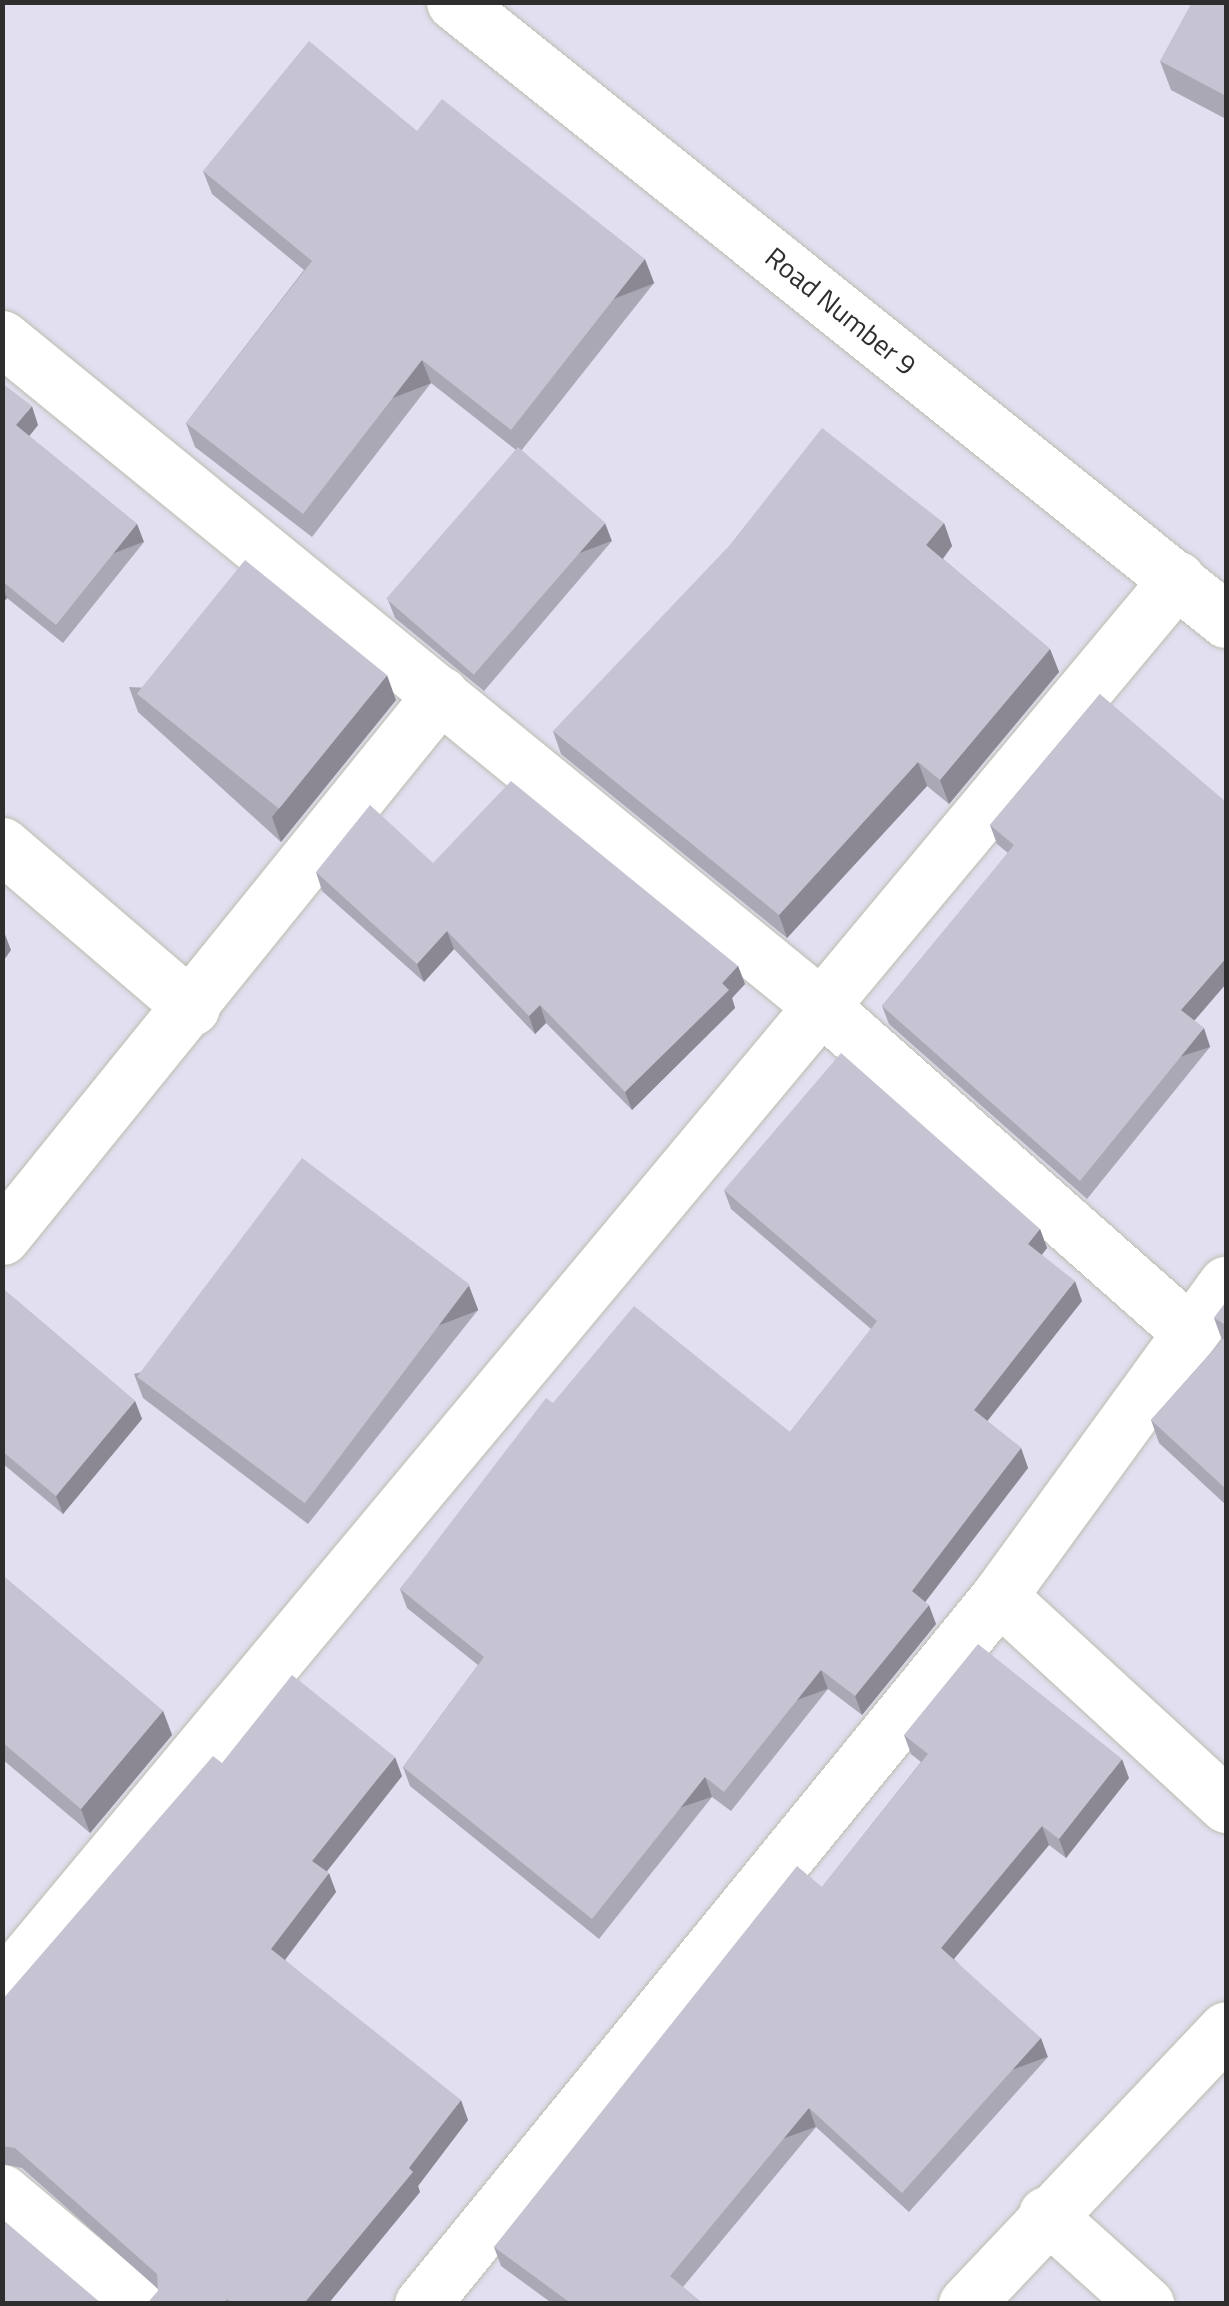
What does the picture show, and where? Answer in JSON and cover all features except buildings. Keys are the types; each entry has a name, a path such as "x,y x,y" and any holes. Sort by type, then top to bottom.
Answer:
{"street":[{"name":"Road Number 9","path":"454,2 1226,620"},
{"path":"2,338 820,1006 1190,1332"},
{"path":"2,1988 1176,579"},
{"path":"2,1236 192,1008 441,694"},
{"path":"2,845 192,1008"},
{"path":"422,2304 999,1596 1226,1284"},
{"path":"999,1596 1226,1805"},
{"path":"966,2304 1046,2214 1226,2029"},
{"path":"2,2192 135,2304"},
{"path":"1046,2214 1146,2304"}]}
